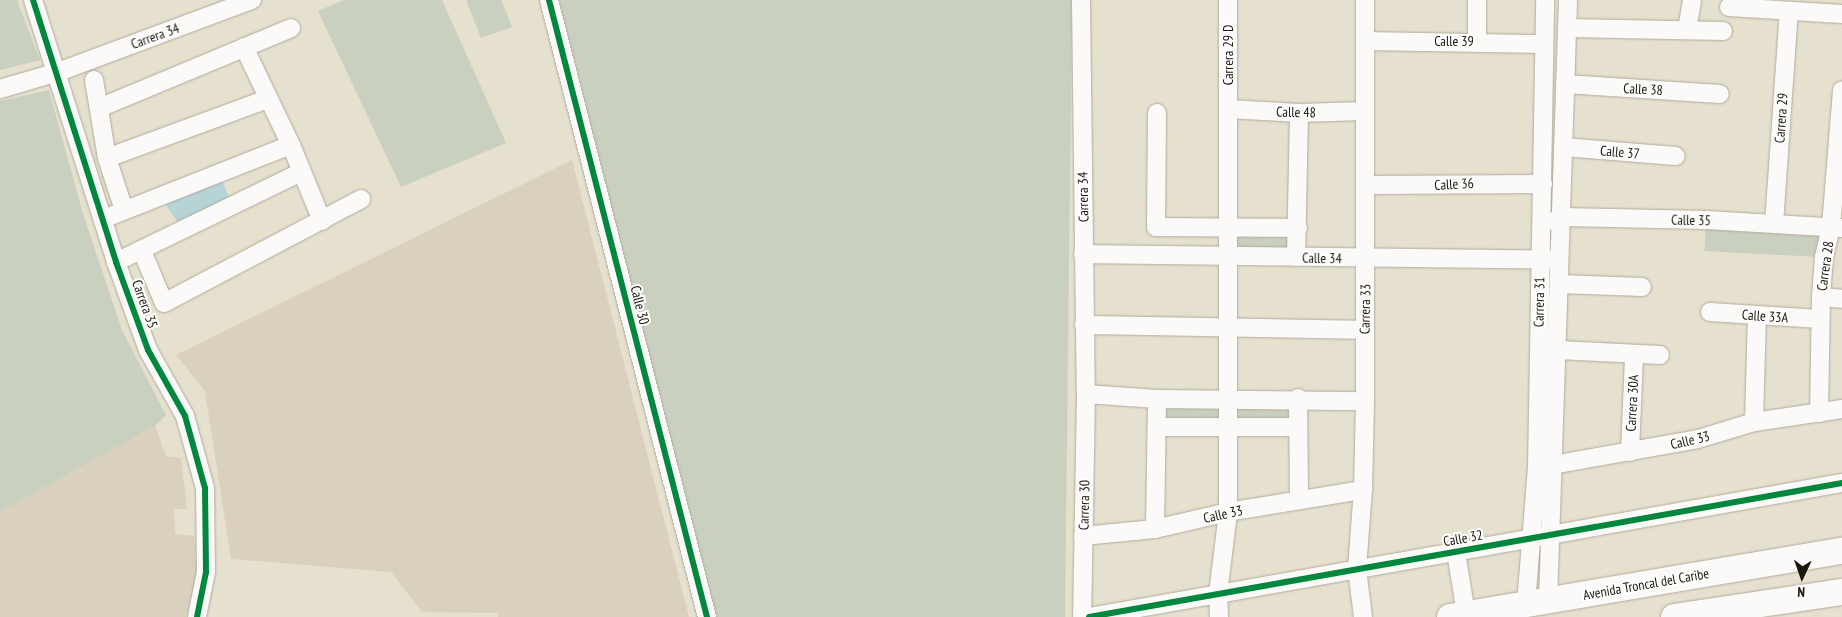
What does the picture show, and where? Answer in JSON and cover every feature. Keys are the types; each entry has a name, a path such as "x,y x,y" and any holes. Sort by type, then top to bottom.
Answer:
{"highway":[{"name":"Avenida Troncal del Caribe","path":"1458,616 1842,551"},
{"path":"1674,617 1842,592"}],"street":[{"name":"Carrera 35","path":"33,0 58,72 116,262 148,350 185,416 205,488 206,572 196,617"},
{"name":"Carrera 34","path":"0,89 58,72 252,0"},
{"name":"Calle 30","path":"549,0 707,617"},
{"name":"Carrera 34","path":"1081,0 1086,394"},
{"name":"Carrera 29 D","path":"1220,617 1218,594 1228,512 1228,0"},
{"name":"Carrera 33","path":"1362,617 1357,569 1363,490 1365,401 1365,0"},
{"path":"1477,0 1477,41"},
{"name":"Carrera 31","path":"1545,0 1543,184 1540,260 1545,467"},
{"name":"Carrera 31","path":"1537,602 1545,467 1558,350 1568,0"},
{"path":"1687,29 1692,0"},
{"path":"1729,7 1842,14"},
{"name":"Carrera 29","path":"1774,224 1788,12"},
{"path":"99,108 291,28"},
{"path":"1567,28 1723,31"},
{"name":"Calle 39","path":"1365,41 1477,41 1544,44"},
{"path":"244,47 267,99 291,145 322,221"},
{"path":"94,80 107,158 124,210"},
{"name":"Calle 38","path":"1565,84 1720,94"},
{"name":"Carrera 28","path":"1819,413 1821,297 1824,257 1837,227 1842,97"},
{"path":"107,158 267,99"},
{"name":"Calle 48","path":"1228,109 1299,113 1365,110"},
{"path":"1157,113 1156,227 1298,228"},
{"path":"1296,257 1299,113"},
{"path":"103,219 291,145"},
{"name":"Calle 37","path":"1563,147 1676,156"},
{"path":"116,262 302,172"},
{"name":"Calle 36","path":"1366,185 1543,184"},
{"path":"142,251 164,303 361,199"},
{"name":"Calle 35","path":"1542,227 1563,217 1837,227"},
{"name":"Calle 34","path":"1083,254 1560,260"},
{"path":"1559,284 1642,286"},
{"path":"1821,297 1842,299"},
{"name":"Calle 33A","path":"1710,312 1757,317 1820,319"},
{"path":"1754,422 1757,317"},
{"path":"1084,325 1364,330"},
{"path":"1558,350 1660,355"},
{"name":"Carrera 30A","path":"1630,452 1634,354"},
{"path":"1086,394 1157,398 1298,398 1365,401"},
{"name":"Carrera 30","path":"1082,617 1086,394"},
{"path":"1155,529 1157,398"},
{"path":"1298,398 1299,499"},
{"name":"Calle 33","path":"1545,467 1698,439 1754,422 1842,409"},
{"path":"1158,427 1298,427"},
{"name":"Calle 32","path":"1089,617 1842,484"},
{"name":"Calle 33","path":"1083,536 1155,529 1228,512 1363,490"},
{"path":"1456,552 1458,616"}],"shaded area":[{"path":"572,160 689,617 498,617 498,613 422,612 391,572 231,559 205,391 176,355"},
{"path":"155,426 166,456 181,458 187,509 174,509 175,534 194,536 197,574 186,617 0,617 0,512"}],"green space":[{"path":"0,0 17,0 40,60 0,70"},
{"path":"344,0 442,0 506,143 401,187 318,11"},
{"path":"466,0 501,0 512,27 481,38"},
{"path":"559,0 1072,0 1065,617 714,617"},
{"path":"49,90 83,214 122,330 166,415 155,426 0,512 0,101"},
{"path":"1706,220 1831,227 1829,257 1704,251"},
{"path":"1235,230 1294,231 1294,252 1235,251"},
{"path":"1162,401 1223,404 1222,424 1161,421"},
{"path":"1233,401 1295,403 1294,427 1232,425"}],"water":[{"path":"221,178 230,199 178,223 164,202"}],"cycle path":[{"path":"33,0 116,262 148,350 185,416 205,488 206,572 197,617"},
{"path":"549,0 707,617"},
{"path":"1089,617 1842,483"}]}
